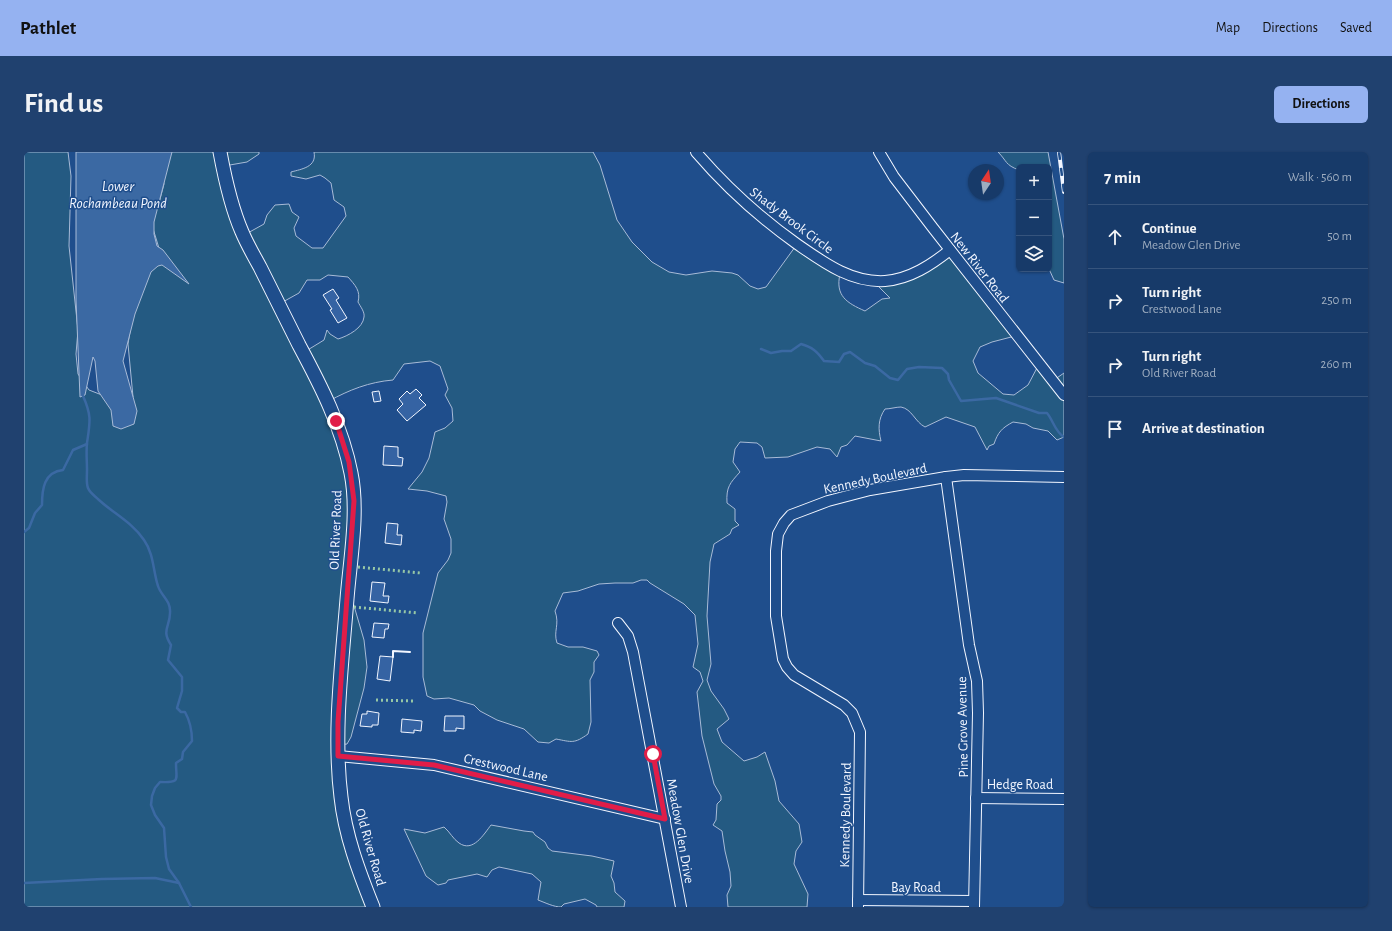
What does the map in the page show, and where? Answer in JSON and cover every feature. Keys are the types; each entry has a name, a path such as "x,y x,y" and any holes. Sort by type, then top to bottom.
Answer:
{"main road":[{"name":"Old River Road","path":"220,152 227,188 241,231 318,381 336,421 352,476 354,513 338,722 338,756 340,796 344,818 362,880 373,907"}],"street":[{"name":"Shady Brook Circle","path":"696,152 722,181 764,220 822,262 847,275 874,281 886,281 903,278 928,267 950,250"},
{"name":"New River Road","path":"879,152 894,177 1064,395"},
{"name":"Kennedy Boulevard","path":"858,904 860,732 852,713 844,705 794,674 787,667 783,659 776,616 776,551 778,534 784,523 791,515 828,501 870,490 964,475 1064,478"},
{"name":"Pine Grove Avenue","path":"946,477 969,645 978,681 974,904"},
{"name":"Meadow Glen Drive","path":"618,623 628,636 633,652 681,907"},
{"name":"Crestwood Lane","path":"338,756 434,765 665,819"},
{"name":"Hedge Road","path":"976,798 1064,799"},
{"name":"Bay Road","path":"858,904 974,904"}],"shaded area":[{"path":"24,152 68,152 71,176 69,246 78,330 76,354 78,374 89,390 107,397 133,397 128,344 136,294 141,277 162,258 151,222 159,203 164,184 158,152 259,152 259,154 247,162 224,166 246,234 264,224 267,215 275,205 289,204 292,212 299,217 294,228 296,236 312,248 323,248 346,216 344,207 334,200 331,183 325,178 320,175 306,179 291,176 291,172 311,164 314,157 314,152 593,152 600,165 617,220 632,242 652,262 669,272 686,275 712,271 732,273 738,275 750,286 758,289 766,287 795,247 840,274 839,288 844,298 848,302 865,311 882,299 890,298 873,281 903,278 950,250 1015,336 980,347 973,361 978,373 1003,394 1014,395 1028,385 1038,366 1051,382 1064,373 1064,437 1057,440 1048,431 1033,428 1026,424 1013,422 1001,431 994,444 989,446 987,450 975,427 946,417 925,427 908,410 901,407 885,409 879,424 881,441 855,436 847,445 841,447 837,457 830,449 817,447 788,457 765,458 762,447 757,443 740,442 735,449 733,462 740,472 729,486 727,503 735,509 735,521 739,525 732,529 730,534 714,544 710,562 707,616 711,664 707,680 711,691 724,709 729,719 717,729 722,742 744,761 757,757 765,752 775,781 779,801 799,824 802,842 796,851 794,864 808,894 807,907 728,907 727,895 731,886 730,872 722,831 713,825 716,820 717,804 721,800 721,796 714,784 702,736 697,692 703,681 700,672 693,667 698,644 695,615 684,604 647,580 641,580 633,583 599,584 578,591 563,593 555,611 557,620 557,643 568,647 583,647 597,651 599,655 594,662 594,672 590,680 591,722 588,734 576,741 556,739 549,743 538,742 524,729 497,720 480,711 474,705 449,698 434,699 427,696 423,677 423,633 438,573 448,560 451,553 451,539 444,519 447,502 446,496 427,491 408,489 422,472 429,458 435,432 445,428 453,421 452,408 445,395 448,389 440,366 430,361 404,364 393,380 360,387 329,401 349,470 352,599 364,640 367,667 364,688 351,737 347,744 338,745 336,764 370,907 24,907","holes":["328,275 348,277 358,291 358,302 364,315 361,325 350,334 338,339 327,330 324,340 306,351 281,303 299,293 307,280 320,280"]},
{"path":"998,152 1048,152 1050,164 1016,164 1016,169 1009,164"},
{"path":"1052,174 1064,239 1064,283 1054,280 1050,272 1052,272"},
{"path":"491,825 533,832 545,842 548,848 552,851 592,856 614,861 611,876 614,883 615,892 625,901 624,907 597,907 585,899 564,904 561,907 553,906 538,900 541,882 532,874 499,867 492,870 487,877 477,874 448,880 446,883 438,885 426,876 404,829 425,833 444,827 455,840 469,846 478,841"}],"water":[{"name":"Lower Rochambeau Pond","path":"76,152 172,152 154,222 154,234 157,246 163,250 189,284 162,265 158,266 151,272 135,314 123,361 137,411 134,424 121,429 113,426 111,410 98,391 95,361 93,357 85,395 80,397 76,300"}],"building":[{"path":"333,289 339,298 336,300 347,318 338,323 330,310 332,309 323,295"},
{"path":"416,389 422,395 419,398 426,405 407,421 397,410 403,404 399,399 407,391 410,394"},
{"path":"379,391 381,401 374,402 372,392"},
{"path":"384,446 398,447 398,457 403,458 402,466 383,465"},
{"path":"387,523 398,524 397,535 402,535 401,545 385,543"},
{"path":"372,582 385,583 383,596 389,596 388,603 370,601"},
{"path":"374,623 389,624 388,629 385,629 384,638 372,637"},
{"path":"380,656 393,657 390,681 377,679"},
{"path":"367,711 379,713 378,725 372,725 372,727 360,726 362,714 367,714"},
{"path":"445,716 464,716 464,729 456,728 456,731 444,731"},
{"path":"402,719 422,721 421,731 414,730 414,733 401,732"}],"waterway":[{"path":"761,349 771,353 791,351 801,344 814,350 824,361 839,362 844,354 850,352 865,363 875,366 890,378 898,380 907,369 919,367 942,368 948,374 949,380 961,401 996,398 1039,413 1047,413 1058,432 1064,437"},
{"path":"83,396 90,419 87,443 88,488 99,500 129,523 144,540 152,557 158,586 170,609 170,618 166,632 171,645 168,660 182,677 182,691 177,708 181,712 185,712 187,715 192,733 192,741 183,752 182,759 176,763 176,779 171,782 160,782 155,788 151,805 155,815 164,828 166,857 169,869 179,883 191,907"},
{"path":"24,532 29,528 35,513 42,505 45,482 52,474 63,470 73,450 87,444"},
{"path":"24,883 155,878 179,883"}],"railway":[{"path":"1059,152 1064,192"}],"hedge":[{"path":"358,567 421,573"},
{"path":"354,607 418,613"},
{"path":"376,700 415,701"}],"wall":[{"path":"393,657 393,651 410,652"}],"route":[{"path":"336,421 349,462 354,501 338,722 338,756 434,765 665,819 653,754"}]}
